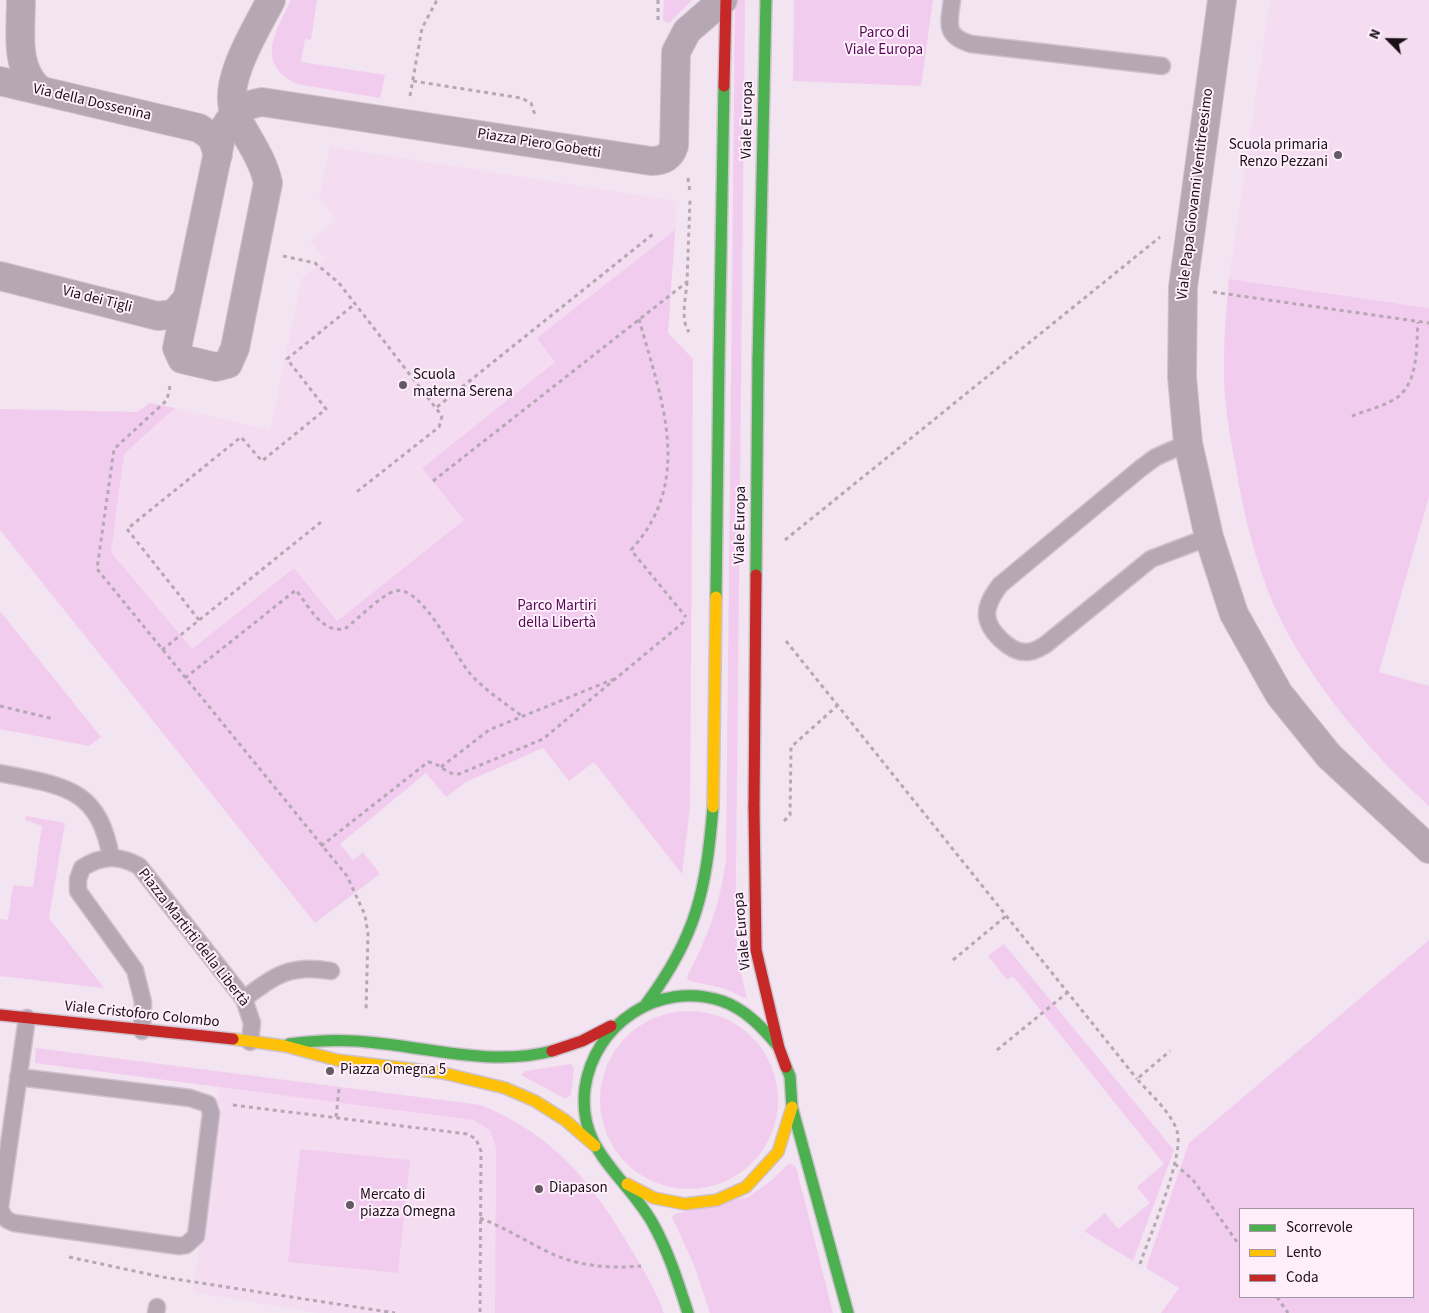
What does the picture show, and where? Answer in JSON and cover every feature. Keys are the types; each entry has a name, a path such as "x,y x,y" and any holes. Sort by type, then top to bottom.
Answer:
{"street":[{"path":"21,0 22,63 27,77 40,90"},
{"path":"262,102 246,99 240,93 236,80 234,92 268,183 235,348 232,358 223,367 216,367 187,360 178,354 177,348 222,133 234,92 271,0"},
{"path":"667,158 674,146 676,52 687,31 724,0"},
{"name":"Viale Europa","path":"646,1004 673,966 694,924 704,891 713,807 724,0"},
{"name":"Viale Europa","path":"766,0 758,360 754,807 756,950 779,1048 790,1076 792,1107 848,1313"},
{"name":"Viale Papa Giovanni Ventitreesimo","path":"1222,0 1183,288 1182,377 1188,443 1209,537 1234,614 1278,694 1329,756 1429,849"},
{"name":"Via della Dossenina","path":"0,81 183,124 206,132 212,137 218,154"},
{"name":"Via della Dossenina","path":"183,124 203,121 211,116 234,92"},
{"name":"Piazza Piero Gobetti","path":"234,92 252,104 262,102 651,161 667,158"},
{"name":"Via dei Tigli","path":"0,276 158,316 174,314 187,299"},
{"name":"Viale Europa","path":"779,1048 760,1024 735,1006 706,996 675,996 646,1004 618,1022 597,1049 586,1080 585,1114 595,1146 608,1167 626,1183 654,1198 685,1204 717,1200 746,1187 778,1152 792,1107"},
{"name":"Viale Cristoforo Colombo","path":"0,1015 280,1046"},
{"path":"280,1046 313,1039 364,1041 478,1055 528,1056 574,1044 618,1022"},
{"path":"280,1046 335,1060 485,1080 511,1089 557,1113 595,1146"},
{"name":"Viale Europa","path":"626,1183 650,1220 671,1260 688,1313"}],"lane":[{"path":"952,0 949,23 951,34 958,40 971,44 1162,66"},
{"path":"1188,443 1156,457 1140,468 1000,585 989,604 987,613 989,623 1010,648 1027,652 1036,650 1045,645 1151,559 1209,537"},
{"path":"0,773 54,784 79,796 94,808 102,822 111,858"},
{"name":"Piazza Martirti della Libertà","path":"142,1030 143,1002 135,970 78,891 78,879 82,868 91,862 111,858 126,859 139,866 244,999 252,1023 250,1042"},
{"path":"244,999 268,980 290,970 311,968 331,971"},
{"path":"18,1078 190,1098 208,1104 211,1113 196,1236 186,1245 24,1224 7,1220 2,1214 0,1207 18,1078 27,1018"}],"path":[{"path":"406,124 422,28 437,0"},
{"path":"413,81 521,98 531,103 535,115 530,143"},
{"path":"433,481 687,282 690,189 688,178 680,167 667,158"},
{"path":"783,541 1192,212"},
{"path":"437,407 653,234"},
{"path":"318,265 339,283 356,303 437,407 443,419 440,427 354,494"},
{"path":"1183,288 1429,323"},
{"path":"199,620 127,530 241,437 262,460 326,409 287,359 356,303"},
{"path":"640,319 667,423 669,445 663,498 646,534 631,550 688,620"},
{"path":"1352,416 1394,399 1404,390 1415,365 1418,322"},
{"path":"178,354 167,400 114,449 97,570 347,876 365,915 369,954 364,1041"},
{"path":"162,650 321,522"},
{"path":"185,678 296,590 321,622 328,628 339,631 346,628 386,596 395,591 404,591 413,595 423,604 461,664 473,678 522,716"},
{"path":"322,846 422,764 433,762 447,773 459,774 543,739 695,614"},
{"path":"784,639 1172,1122 1179,1140 1175,1164 1140,1264"},
{"path":"441,767 481,734 617,678"},
{"path":"790,815 791,747 838,705"},
{"path":"0,706 54,719"},
{"path":"953,960 1006,916"},
{"path":"996,1050 1068,992"},
{"path":"1137,1079 1170,1051"},
{"path":"208,1104 217,1103 467,1134 476,1139 481,1151 480,1313"},
{"path":"1175,1164 1193,1180 1239,1245"},
{"path":"480,1218 505,1228 550,1252 572,1261 597,1267 640,1266 671,1260"},
{"path":"67,1257 162,1277 395,1313"},
{"path":"1278,1298 1288,1313"}],"shaded area":[{"name":"Scuola primaria Renzo Pezzani","path":"1270,0 1429,0 1429,308 1229,279"},
{"name":"Scuola materna Serena","path":"330,147 677,201 673,269 422,467 464,520 337,621 294,568 192,649 111,552 124,454 175,408 270,430 302,278 325,259 310,240 336,220 319,198"},
{"name":"Mercato di piazza Omegna","path":"219,1087 462,1118 473,1120 490,1130 496,1148 495,1313 319,1313 193,1292"}],"green space":[{"path":"291,0 317,0 311,40 305,39 301,62 385,75 380,98 297,84 284,76 276,67 272,57 272,46"},
{"path":"664,0 692,0 669,23 663,21"},
{"path":"735,0 745,0 736,870 737,956 747,999 723,988 689,981 687,977 712,920 726,860"},
{"name":"Parco di Viale Europa","path":"794,0 933,0 921,86 793,81"},
{"name":"Parco Martiri della Libertà","path":"675,230 668,333 693,359 690,807 682,874 594,762 569,781 543,748 466,782 446,797 426,773 340,844 353,860 363,852 380,874 315,923 0,530 0,409 137,412 150,403 175,408 124,454 111,552 192,649 294,568 337,621 464,520 422,468 555,362 537,338"},
{"path":"1229,279 1429,308 1429,497 1379,672 1429,686 1429,806 1407,786 1364,740 1324,690 1290,637 1269,593 1247,522 1227,417 1224,355"},
{"path":"0,611 101,737 89,746 0,729"},
{"path":"26,816 65,823 49,918 104,988 0,976 0,919 8,920 13,885 33,887 42,826 25,820"},
{"path":"1429,940 1429,1313 1161,1313 1179,1288 1146,1268 1189,1143"},
{"path":"1004,944 1174,1150 1133,1261 1084,1231 1105,1213 1118,1229 1150,1203 1137,1187 1164,1164 1013,976 1007,980 988,956"},
{"path":"680,1011 698,1011 715,1014 731,1021 746,1031 758,1043 768,1058 775,1074 778,1100 777,1117 772,1134 758,1157 746,1169 731,1179 715,1186 698,1189 680,1189 663,1186 647,1179 632,1169 620,1157 610,1142 603,1126 600,1109 600,1091 603,1074 610,1058 620,1043 632,1031 647,1021 663,1014"},
{"path":"36,1048 481,1105 507,1117 530,1131 569,1163 601,1202 616,1225 653,1288 664,1313 495,1313 496,1148 490,1130 473,1120 35,1063"},
{"path":"571,1064 574,1068 571,1095 566,1099 521,1075 526,1071"},
{"path":"300,1149 410,1160 398,1273 288,1262"},
{"path":"789,1163 796,1167 833,1313 710,1313 694,1265 672,1217 675,1214 748,1197 771,1181"}],"traffic: fast":[{"path":"758,360 766,0"},
{"path":"719,360 724,86"},
{"path":"716,597 719,360"},
{"path":"756,575 758,360"},
{"path":"646,1004 677,956 688,934 696,911 707,863 713,807"},
{"path":"688,1313 668,1255 658,1233 641,1205 605,1160 595,1145 588,1128 584,1110 585,1088 591,1065 601,1044 616,1027 633,1013 653,1002 675,997 698,996 730,1004 752,1019 777,1045"},
{"path":"289,1044 355,1041 486,1057 508,1057 552,1051"},
{"path":"786,1067 790,1076 792,1107 848,1313"}],"traffic: slow":[{"path":"713,807 716,597"},
{"path":"233,1039 285,1046 337,1060 443,1073 505,1088 535,1101 565,1120 595,1146"},
{"path":"627,1184 654,1198 685,1204 717,1200 746,1187 778,1152 792,1107"}],"traffic: jam":[{"path":"724,86 726,0"},
{"path":"754,807 756,575"},
{"path":"754,807 756,950 779,1048 786,1067"},
{"path":"0,1015 233,1039"},
{"path":"552,1051 582,1041 611,1026"}],"place":[{"name":"Scuola primaria Renzo Pezzani","path":"1338,155"},
{"name":"Scuola materna Serena","path":"403,385"},
{"name":"Piazza Omegna 5","path":"330,1071"},
{"name":"Diapason","path":"539,1189"},
{"name":"Mercato di piazza Omegna","path":"350,1205"}]}
